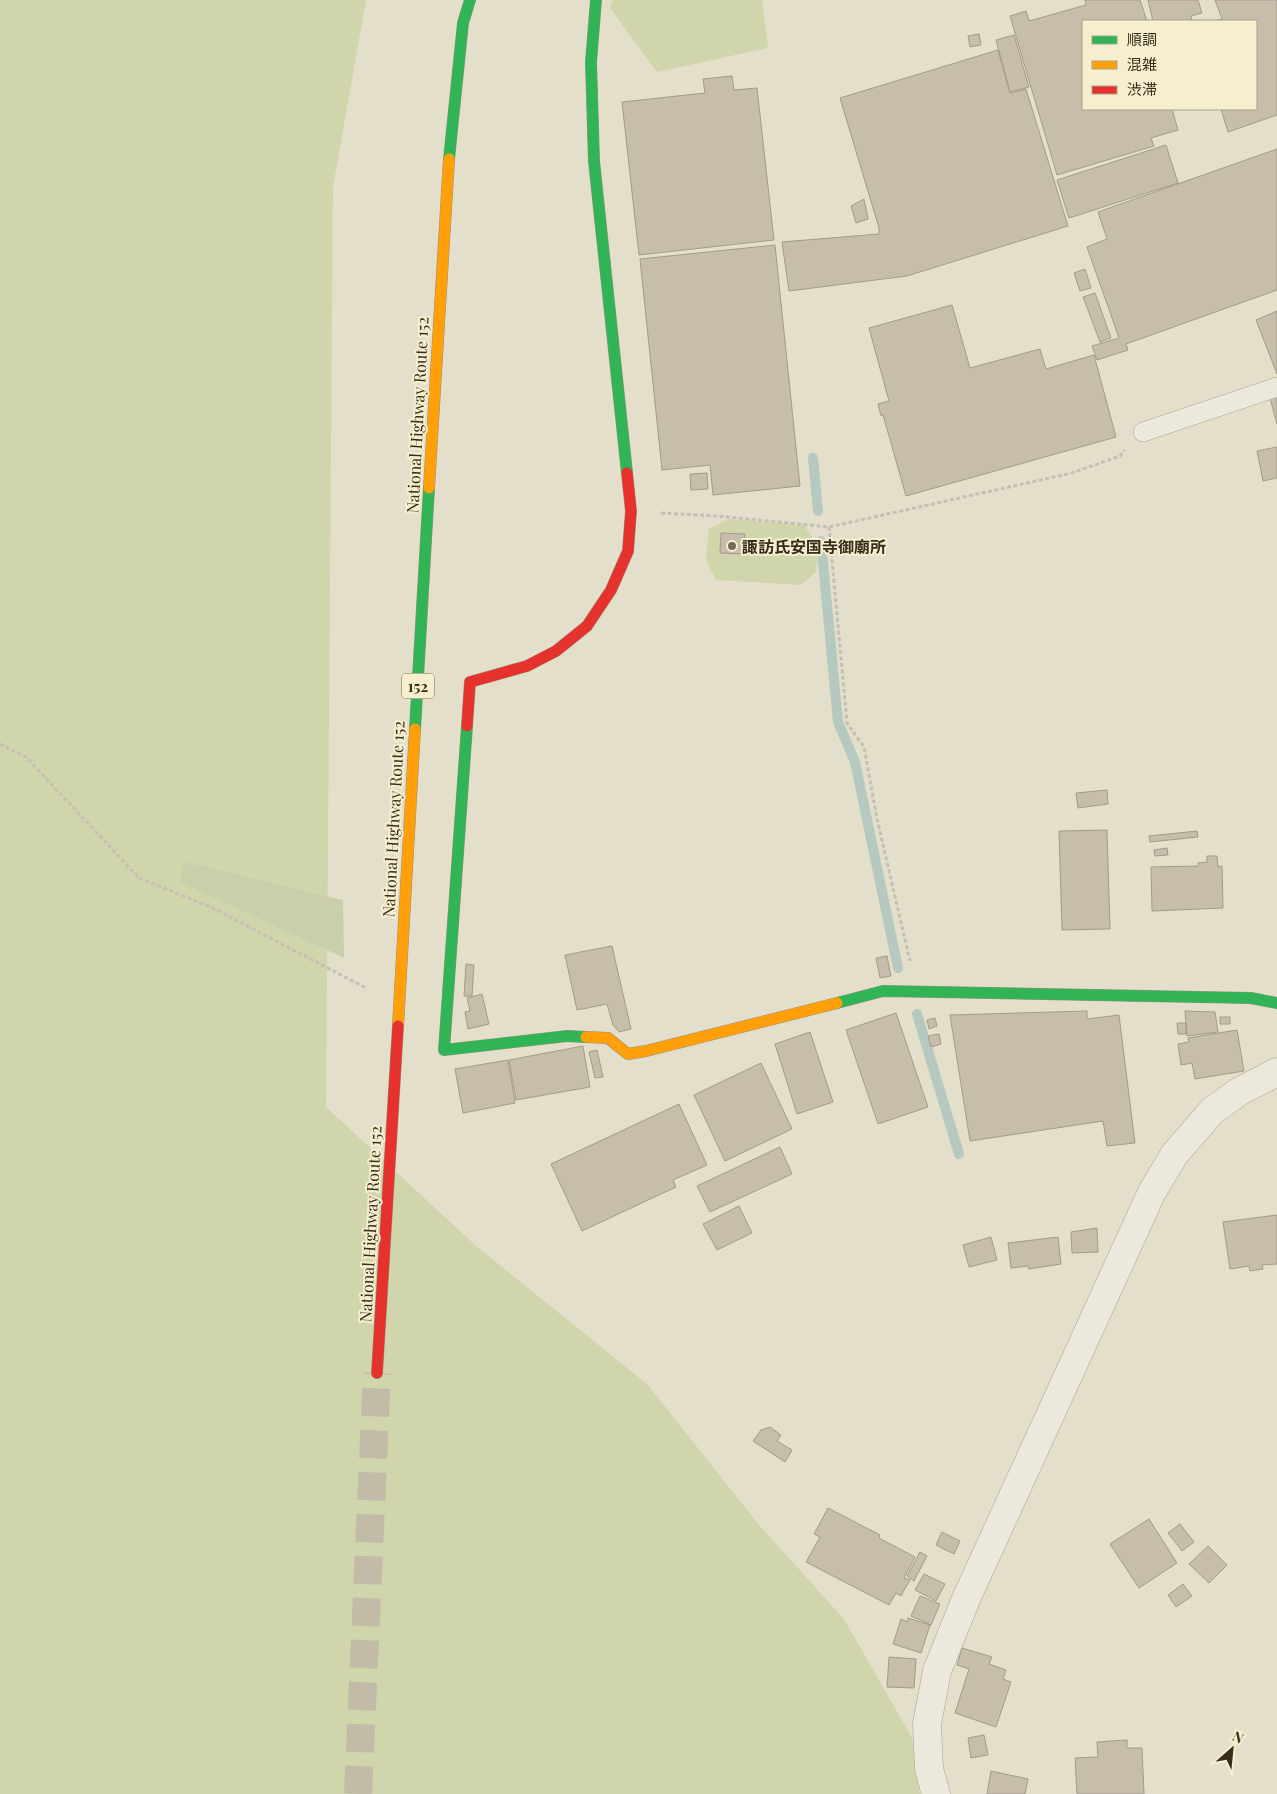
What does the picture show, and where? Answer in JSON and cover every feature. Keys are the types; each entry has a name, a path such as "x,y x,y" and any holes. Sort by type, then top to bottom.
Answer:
{"main road":[{"name":"National Highway Route 152","path":"377,1373 449,158 462,23 470,0"},
{"path":"596,0 591,62 594,162 631,511 628,551 611,590 587,626 556,651 527,666 470,682 444,1050 567,1036 608,1038 628,1054 883,991 1251,998 1277,1003"}],"street":[{"path":"936,1794 929,1769 927,1724 937,1671 966,1599 1152,1192 1174,1155 1212,1111 1240,1091 1277,1072"}],"lane":[{"path":"1143,432 1277,388"}],"path":[{"path":"631,511 718,516 829,528 1072,473 1120,456 1143,432"},
{"path":"829,528 847,723 864,747 879,829 918,992"},
{"path":"0,744 26,757 139,878 213,908 366,988"}],"green space":[{"path":"0,0 366,0 333,187 326,1107 475,1245 648,1385 759,1525 844,1619 912,1738 920,1794 0,1794"},
{"path":"613,0 762,0 768,48 657,72 610,8"},
{"path":"729,519 804,525 818,546 816,572 801,585 716,580 706,560 709,529"},
{"path":"184,862 343,900 344,958 180,882"}],"building":[{"path":"1085,0 1140,0 1147,20 1082,20 1082,110 1172,110 1178,130 1151,138 1154,146 1057,175 1010,16 1026,11 1029,21 1086,5"},
{"path":"1148,0 1198,0 1202,13 1191,16 1192,20 1153,20"},
{"path":"1215,0 1277,0 1277,115 1228,132 1221,110 1257,110 1257,20 1218,20 1222,19"},
{"path":"979,34 981,45 970,47 968,36"},
{"path":"1014,35 1029,87 1010,92 996,40"},
{"path":"998,50 1010,93 1026,89 1068,226 907,276 789,291 782,242 879,234 879,228 840,98"},
{"path":"732,76 734,90 757,88 774,240 639,255 622,102 705,93 703,79"},
{"path":"1166,145 1178,183 1069,218 1057,180"},
{"path":"1277,149 1277,290 1126,344 1128,350 1097,360 1092,346 1119,338 1087,247 1107,239 1098,212"},
{"path":"864,199 868,219 856,223 851,206"},
{"path":"775,245 800,486 713,495 710,465 662,470 640,259"},
{"path":"1085,269 1091,288 1080,291 1074,273"},
{"path":"1095,293 1111,338 1100,342 1083,297"},
{"path":"952,305 970,368 1040,349 1046,369 1094,355 1116,437 906,496 883,415 881,416 878,404 889,401 869,328"},
{"path":"1277,311 1277,374 1256,320"},
{"path":"1277,396 1277,424 1270,398"},
{"path":"1277,447 1277,478 1263,481 1257,451"},
{"path":"707,473 708,489 691,490 690,474"},
{"path":"721,533 745,534 745,554 720,553"},
{"path":"1107,790 1108,804 1078,808 1076,793"},
{"path":"1107,830 1110,929 1062,930 1059,831"},
{"path":"1197,831 1198,837 1150,842 1149,836"},
{"path":"1167,848 1168,855 1155,856 1154,850"},
{"path":"1207,856 1217,856 1218,867 1222,866 1223,908 1152,911 1151,867 1198,866 1198,863 1207,862"},
{"path":"612,946 631,1029 619,1032 613,1025 607,1004 577,1010 565,955"},
{"path":"887,956 891,976 880,978 876,958"},
{"path":"466,964 474,965 472,996 464,996"},
{"path":"482,994 489,1024 468,1029 465,1012 470,1011 467,998"},
{"path":"1087,1011 1087,1019 1119,1015 1135,1143 1107,1146 1103,1121 970,1141 950,1015"},
{"path":"1185,1011 1215,1012 1218,1032 1187,1036"},
{"path":"896,1013 928,1107 878,1124 846,1030"},
{"path":"1220,1017 1230,1017 1230,1024 1220,1024"},
{"path":"935,1018 937,1026 929,1029 927,1020"},
{"path":"1177,1023 1186,1023 1186,1034 1178,1034"},
{"path":"1237,1030 1244,1071 1195,1079 1192,1063 1181,1065 1178,1044 1189,1042 1188,1038"},
{"path":"810,1032 833,1102 797,1114 775,1044"},
{"path":"939,1034 941,1044 931,1047 928,1036"},
{"path":"583,1046 590,1087 516,1100 509,1060"},
{"path":"597,1050 603,1077 595,1078 589,1052"},
{"path":"508,1060 515,1103 463,1113 455,1069"},
{"path":"761,1063 792,1129 725,1161 694,1095"},
{"path":"679,1104 707,1165 673,1180 676,1187 582,1231 551,1164"},
{"path":"780,1147 792,1174 710,1212 697,1186"},
{"path":"739,1206 752,1233 717,1250 703,1224"},
{"path":"1277,1215 1277,1264 1262,1265 1263,1269 1250,1271 1249,1266 1230,1269 1223,1222"},
{"path":"1097,1228 1098,1252 1072,1253 1071,1232"},
{"path":"991,1237 997,1260 969,1267 963,1245"},
{"path":"1058,1237 1061,1264 1029,1269 1028,1266 1011,1268 1008,1243"},
{"path":"770,1427 781,1435 777,1441 792,1450 785,1462 753,1441 761,1430"},
{"path":"828,1508 880,1535 879,1538 915,1557 904,1578 910,1580 901,1596 896,1593 889,1605 806,1562 820,1537 814,1534"},
{"path":"1149,1519 1177,1563 1139,1588 1110,1544"},
{"path":"1180,1524 1194,1542 1182,1551 1168,1533"},
{"path":"942,1532 960,1541 954,1554 936,1545"},
{"path":"1208,1546 1227,1565 1209,1583 1189,1564"},
{"path":"920,1552 927,1556 914,1581 907,1576"},
{"path":"924,1574 945,1584 936,1601 915,1590"},
{"path":"1183,1584 1192,1596 1176,1607 1168,1595"},
{"path":"920,1596 940,1604 931,1625 911,1616"},
{"path":"908,1618 930,1625 921,1653 893,1644 901,1619 907,1622"},
{"path":"962,1648 992,1657 989,1664 1006,1670 1003,1679 1011,1682 996,1727 955,1713 969,1669 957,1665"},
{"path":"889,1657 916,1659 914,1688 887,1687"},
{"path":"984,1735 988,1755 971,1758 968,1738"},
{"path":"1127,1740 1127,1748 1142,1748 1144,1794 1077,1794 1075,1758 1098,1757 1097,1742"},
{"path":"991,1771 1028,1779 1025,1794 987,1794"}],"waterway":[{"path":"813,458 818,511"},
{"path":"821,541 838,722 855,762 898,968"},
{"path":"917,1014 959,1154"}],"tunnel":[{"path":"358,1794 377,1373"}],"traffic: fast":[{"path":"449,159 463,23 470,0"},
{"path":"596,0 591,62 594,161 627,473"},
{"path":"415,729 429,488"},
{"path":"467,726 444,1050 567,1036 586,1037"},
{"path":"837,1003 883,991 1251,998 1277,1003"}],"traffic: slow":[{"path":"429,488 449,159"},
{"path":"398,1026 415,729"},
{"path":"586,1037 608,1038 628,1054 837,1003"}],"traffic: jam":[{"path":"467,726 470,682 527,666 556,651 587,626 611,590 628,551 631,511 627,473"},
{"path":"377,1373 398,1026"}],"place":[{"name":"諏訪氏安国寺御廟所","path":"732,546"}]}
